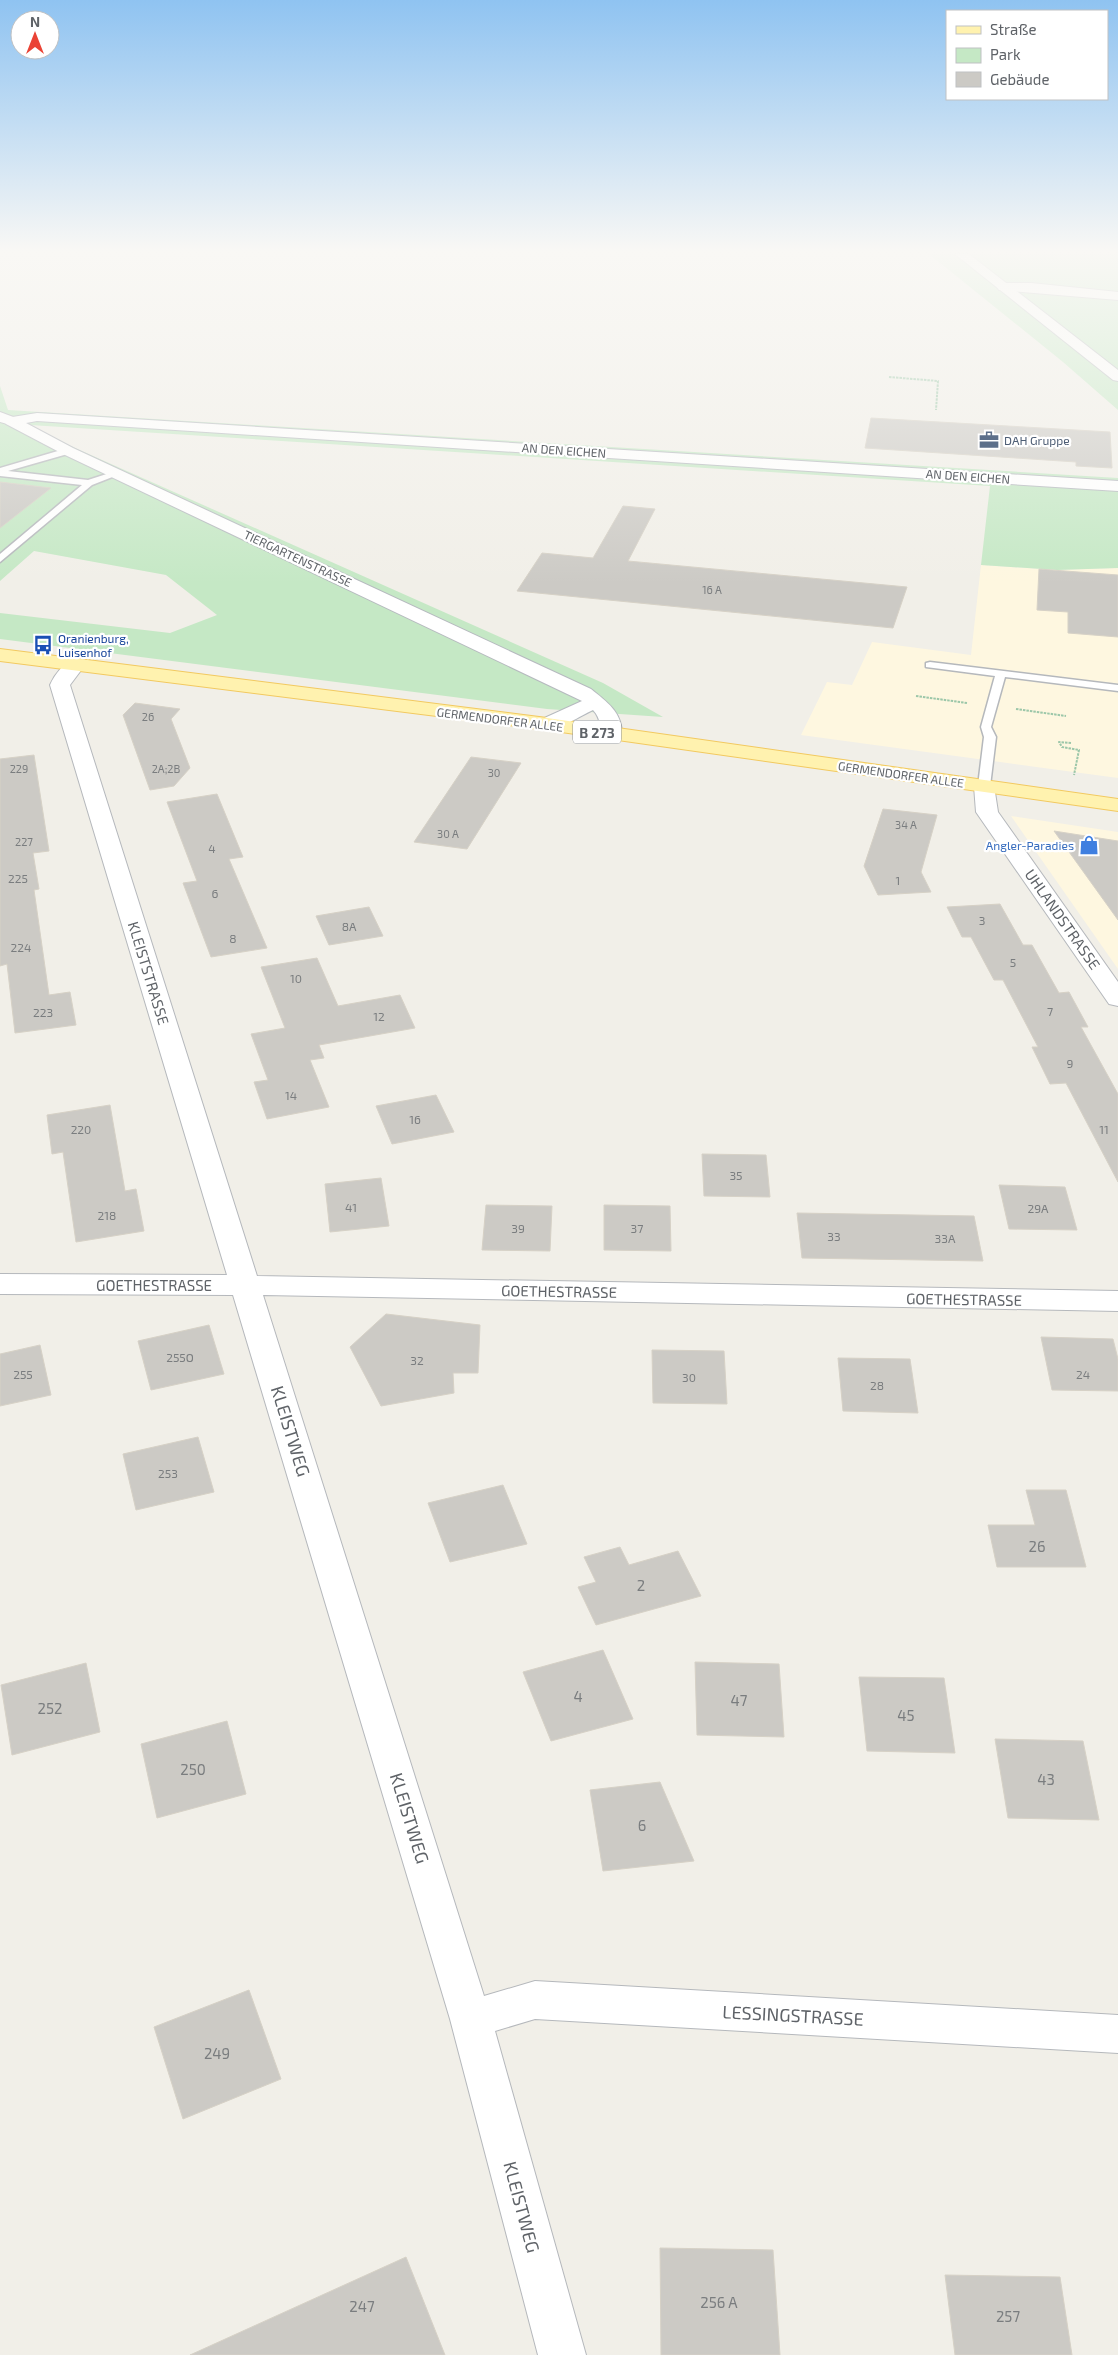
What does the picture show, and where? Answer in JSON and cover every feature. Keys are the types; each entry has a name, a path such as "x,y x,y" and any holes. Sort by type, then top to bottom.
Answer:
{"main road":[{"name":"GERMENDORFER ALLEE","path":"0,655 547,724 1118,805"}],"street":[{"path":"1101,364 1118,377"},
{"name":"AN DEN EICHEN","path":"5,419 37,417 1118,486"},
{"name":"TIERGARTENSTRASSE","path":"5,419 116,474 423,616 584,693 608,711 613,724 612,734"},
{"name":"KLEISTSTRASSE","path":"76,665 62,678 60,685 246,1285"},
{"path":"547,724 595,702"},
{"name":"UHLANDSTRASSE","path":"984,786 987,812 1118,999"},
{"name":"GOETHESTRASSE","path":"0,1284 246,1285 1118,1302"},
{"name":"KLEISTWEG","path":"246,1285 471,2018 562,2355"},
{"name":"LESSINGSTRASSE","path":"471,2018 535,2000 1118,2034"}],"lane":[{"path":"0,472 68,451"},
{"path":"0,472 89,483"},
{"path":"0,559 89,483 116,474"},
{"path":"930,665 1118,688"},
{"path":"984,786 990,737 986,727 1002,674"}],"path":[{"path":"889,377 938,381 936,410"},
{"path":"1071,744 1059,742 1062,747 1079,750 1072,780"}],"shaded area":[{"path":"981,565 1057,570 1118,568 1118,778 801,735 827,682 852,685 872,642 971,655"},
{"path":"1011,816 1118,832 1118,969"}],"green space":[{"path":"1065,364 1118,364 1118,410"},
{"path":"0,386 8,410 1118,478 1118,568 1057,570 981,565 990,486 30,425 37,431 603,683 663,717 547,709 0,639 0,613 170,633 217,615 166,575 34,551 0,581"}],"building":[{"name":"DAH Gruppe","path":"871,418 1110,432 1112,468 1076,466 1076,462 865,448"},
{"path":"0,482 51,488 0,528"},
{"path":"623,506 655,509 628,561 907,587 893,628 517,591 542,553 593,558"},
{"path":"1039,569 1118,575 1118,637 1068,633 1068,612 1037,610"},
{"path":"135,703 180,709 171,719 190,768 174,786 150,790 123,715"},
{"path":"34,755 49,851 33,853 39,889 34,890 49,995 70,992 76,1025 15,1033 7,964 0,966 0,759"},
{"path":"471,757 521,763 467,849 414,842"},
{"path":"217,794 243,857 229,859 267,948 211,957 183,883 197,881 167,802"},
{"path":"883,809 937,815 921,872 931,892 878,895 864,866"},
{"path":"1054,831 1118,841 1118,920"},
{"path":"1000,904 1023,945 1032,945 1059,993 1069,992 1088,1027 1081,1027 1118,1094 1118,1182 1066,1083 1050,1084 1032,1047 1038,1047 1003,980 994,980 971,937 962,937 947,907"},
{"path":"369,907 383,936 329,945 316,916"},
{"path":"317,958 338,1006 400,995 415,1028 319,1045 324,1058 310,1060 329,1107 267,1119 254,1082 268,1080 251,1034 285,1028 261,967"},
{"path":"436,1095 454,1132 392,1144 376,1106"},
{"path":"110,1105 125,1191 136,1189 144,1231 76,1242 63,1152 52,1154 47,1115"},
{"path":"702,1154 766,1155 770,1197 704,1196"},
{"path":"381,1178 389,1226 330,1232 325,1184"},
{"path":"999,1185 1065,1187 1077,1230 1009,1229"},
{"path":"486,1205 552,1206 550,1251 482,1250"},
{"path":"604,1205 670,1206 671,1251 604,1250"},
{"path":"797,1213 974,1216 983,1261 802,1258"},
{"path":"386,1314 480,1325 478,1373 453,1373 454,1393 381,1406 350,1347"},
{"path":"209,1325 224,1374 151,1390 138,1341"},
{"path":"1041,1337 1113,1339 1118,1359 1118,1391 1052,1390"},
{"path":"40,1345 51,1395 0,1406 0,1354"},
{"path":"652,1350 724,1351 727,1404 653,1403"},
{"path":"838,1358 910,1359 918,1413 843,1411"},
{"path":"198,1437 214,1492 136,1510 123,1454"},
{"path":"503,1485 527,1544 450,1562 428,1503"},
{"path":"1026,1490 1066,1490 1086,1567 997,1567 988,1525 1035,1525"},
{"path":"620,1547 629,1565 678,1551 701,1596 596,1625 578,1587 596,1582 584,1557"},
{"path":"603,1650 633,1719 551,1741 523,1672"},
{"path":"695,1662 779,1664 784,1737 697,1735"},
{"path":"86,1663 100,1732 12,1755 1,1685"},
{"path":"859,1677 944,1678 955,1753 867,1751"},
{"path":"227,1721 246,1794 157,1818 141,1744"},
{"path":"995,1739 1083,1741 1099,1820 1008,1818"},
{"path":"660,1782 694,1861 603,1871 590,1790"},
{"path":"249,1990 281,2079 183,2119 154,2027"},
{"path":"660,2248 773,2250 780,2355 661,2355"},
{"path":"406,2257 445,2355 190,2355"},
{"path":"945,2275 1060,2277 1072,2355 955,2355"}],"place":[{"name":"DAH Gruppe","path":"989,440"},
{"name":"Oranienburg, Luisenhof","path":"43,645"},
{"name":"Angler-Paradies","path":"1089,845"}]}
